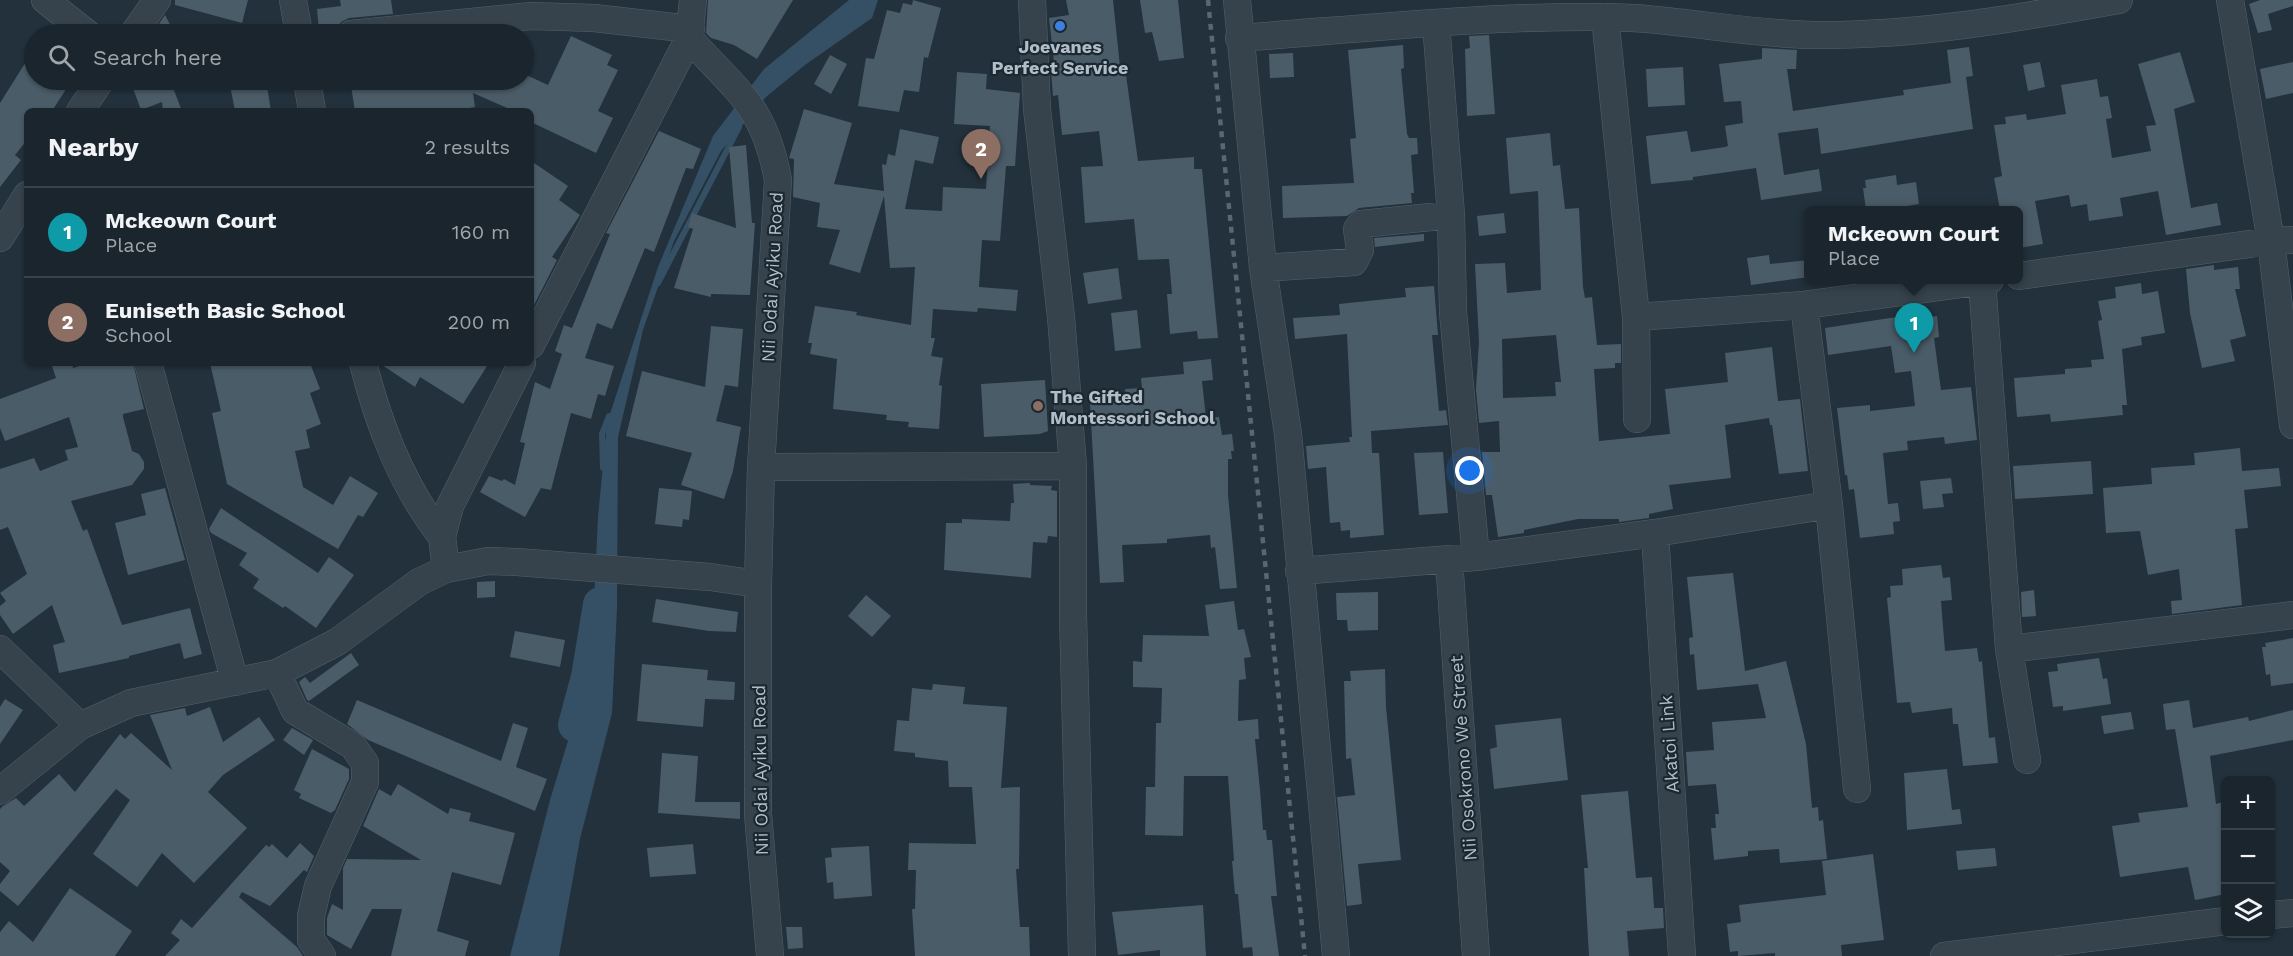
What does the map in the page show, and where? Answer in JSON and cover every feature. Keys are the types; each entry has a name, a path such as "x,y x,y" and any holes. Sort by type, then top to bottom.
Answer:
{"street":[{"path":"45,0 75,24"},
{"path":"140,24 157,0"},
{"path":"293,0 297,24"},
{"path":"534,339 690,34 693,0"},
{"path":"1032,0 1037,109 1060,317 1073,466 1072,615 1082,956"},
{"path":"1236,0 1263,268 1288,434 1336,956"},
{"path":"1239,38 1436,22 1555,8 1605,17 1813,35 1911,32 2008,10 2120,0"},
{"path":"2230,0 2282,240 2293,425"},
{"path":"420,24 530,8 690,34"},
{"path":"1605,17 1636,317 1637,419"},
{"path":"1436,22 1451,215 1453,312 1476,557"},
{"name":"Nii Odai Ayiku Road","path":"690,34 744,96 760,120 772,147 778,180 761,467 758,584 758,814 770,956"},
{"path":"82,108 94,90"},
{"path":"309,90 312,108"},
{"path":"0,238 24,200"},
{"path":"1263,268 1354,262 1360,250 1356,229 1361,224 1451,215"},
{"path":"2023,275 2282,240"},
{"path":"1636,317 1804,305 1957,284"},
{"path":"1986,284 2009,650 2027,760"},
{"path":"1804,305 1829,505 1857,789"},
{"path":"149,366 235,682"},
{"path":"364,366 372,399 394,458 423,513 442,537"},
{"path":"446,569 442,537 450,506 520,366"},
{"path":"761,467 1073,466"},
{"path":"1299,571 1476,557 1655,533 1829,505"},
{"name":"Akatoi Link","path":"1655,533 1682,956"},
{"name":"Nii Osokrono We Street","path":"1449,560 1476,956"},
{"path":"0,791 80,726 131,703 277,673 337,642 419,582 446,569 488,561 710,577 758,584"},
{"path":"2009,650 2293,615"},
{"path":"0,649 80,726"},
{"path":"277,673 295,711 353,746 365,763 365,782 318,886 311,916 311,940 322,956"},
{"path":"2275,915 2293,913"},
{"path":"1944,956 2221,922"}],"water":[{"path":"849,0 878,0 872,18 805,65 766,97 721,151 674,241 643,330 618,437 617,608 612,713 580,839 559,956 510,956 550,800 591,665 598,517 607,423 658,267 713,136 764,69"}],"building":[{"path":"175,0 248,0 242,23 175,5"},
{"path":"340,0 391,0 393,14 349,18 340,24 318,24 317,9 341,6"},
{"path":"708,0 793,0 757,59 734,45 711,38 706,33"},
{"path":"913,0 941,8 928,58 924,57 919,92 904,90 899,112 858,106 866,58 874,59 887,10 900,13 903,3 912,5"},
{"path":"1066,0 1113,0 1121,76 1126,75 1138,161 1194,157 1194,169 1202,169 1218,338 1198,339 1197,331 1170,334 1167,294 1172,294 1169,259 1138,260 1134,219 1085,223 1081,167 1103,166 1099,131 1062,135 1058,95 1053,96 1051,71 1055,71 1049,18 1069,15"},
{"path":"1140,0 1178,0 1184,58 1159,61 1152,32 1145,33"},
{"path":"2260,0 2293,0 2293,6 2268,14 2272,30 2258,33 2249,4"},
{"path":"165,15 170,24 159,24"},
{"path":"1489,35 1495,114 1467,116 1465,49 1470,48 1469,36"},
{"path":"571,36 612,55 607,65 618,70 598,111 613,118 596,153 534,123 534,108 507,108 473,93 475,107 469,108 355,108 352,90 534,90 534,79 548,85"},
{"path":"1403,45 1404,68 1401,69 1407,134 1409,138 1417,138 1418,154 1411,155 1414,193 1411,193 1412,203 1359,208 1347,216 1283,218 1282,186 1354,183 1350,139 1356,138 1348,50"},
{"path":"1969,47 1973,76 1966,77 1973,129 1821,154 1818,128 1778,133 1784,175 1819,169 1822,191 1761,200 1756,168 1693,177 1693,180 1651,184 1646,136 1687,131 1691,152 1728,146 1725,126 1743,123 1741,101 1724,102 1719,64 1762,59 1762,48 1797,50 1796,69 1787,69 1793,111 1904,95 1903,90 1951,83 1947,50"},
{"path":"2180,52 2195,102 2174,109 2191,208 2217,203 2221,225 2166,235 2158,191 2120,198 2123,216 2089,221 2087,204 2071,207 2069,195 2035,201 2043,244 2023,247 2023,206 1999,206 1994,178 2002,176 1994,125 2006,124 2005,117 2026,114 2027,120 2066,114 2061,85 2097,79 2100,97 2108,96 2112,118 2106,119 2112,158 2151,151 2146,126 2156,125 2138,64"},
{"path":"1293,53 1294,77 1270,78 1269,54"},
{"path":"830,55 847,64 831,94 814,84"},
{"path":"2040,62 2045,87 2028,91 2023,65"},
{"path":"2293,62 2293,93 2266,99 2260,69"},
{"path":"24,65 24,90 66,90 54,108 24,108 24,144 15,155 21,160 0,187 0,103"},
{"path":"1683,67 1685,105 1648,107 1646,69"},
{"path":"957,72 987,74 986,89 1020,93 1015,166 1006,166 1000,241 982,240 979,287 1018,290 1016,311 978,308 977,312 933,309 931,338 935,338 931,356 943,358 939,385 942,386 939,429 908,427 909,422 886,420 887,415 833,409 837,359 810,354 812,343 808,343 815,306 857,312 856,315 911,325 915,267 890,268 884,196 860,273 829,264 840,230 817,227 820,203 793,197 794,159 789,158 804,109 852,123 834,184 884,191 882,164 886,165 888,154 895,156 900,129 939,137 933,164 915,160 905,209 942,211 943,187 986,189 990,126 954,124"},
{"path":"134,90 174,90 181,108 163,108 162,102 140,108"},
{"path":"231,90 268,90 271,108 234,108"},
{"path":"659,131 701,149 693,169 686,168 654,252 645,248 612,329 597,323 585,358 614,366 605,396 598,394 591,419 571,413 551,490 541,488 525,517 480,492 489,476 502,481 504,479 515,485 525,443 520,442 535,382 550,389 562,354 555,351 564,325 572,328 610,234 606,233"},
{"path":"1550,133 1553,166 1560,165 1565,209 1579,208 1583,287 1585,298 1592,297 1597,345 1621,344 1621,363 1615,363 1615,368 1594,369 1599,441 1670,434 1665,389 1728,382 1725,353 1772,347 1778,401 1800,399 1808,471 1779,474 1769,418 1725,425 1731,478 1669,485 1673,509 1649,514 1649,518 1619,522 1619,519 1578,519 1524,530 1524,533 1498,537 1492,495 1486,495 1482,452 1500,452 1499,421 1479,423 1476,389 1479,342 1475,264 1505,263 1507,293 1541,290 1538,191 1510,194 1506,138","holes":["1556,335 1561,382 1555,382 1556,396 1503,398 1502,339"]},
{"path":"746,145 752,223 755,223 750,295 711,294 711,297 674,288 693,229 688,227 692,213 736,228 729,147"},
{"path":"534,163 568,186 559,200 580,215 552,257 557,260 534,305"},
{"path":"1896,175 1897,185 1916,182 1919,204 1865,206 1863,188 1866,188 1865,180"},
{"path":"1504,213 1506,233 1479,236 1477,216"},
{"path":"1424,234 1424,241 1375,247 1374,238"},
{"path":"1769,255 1770,264 1804,261 1804,278 1751,285 1747,258"},
{"path":"2214,265 2214,270 2238,267 2240,289 2235,289 2246,336 2230,340 2235,361 2202,368 2190,313 2186,269"},
{"path":"1118,268 1122,299 1088,304 1083,273"},
{"path":"2141,283 2142,294 2158,291 2165,333 2141,337 2142,345 2122,349 2127,405 2122,405 2123,415 2051,422 2050,414 2017,417 2014,378 2065,374 2065,369 2092,367 2091,360 2104,359 2098,321 2102,320 2098,301 2116,298 2115,287"},
{"path":"1434,286 1438,335 1432,335 1439,411 1446,410 1448,425 1371,431 1372,453 1379,453 1384,535 1350,538 1350,530 1341,531 1340,522 1330,523 1326,467 1308,469 1306,446 1350,442 1349,437 1352,437 1347,334 1295,339 1293,318 1340,315 1339,304 1406,297 1405,288"},
{"path":"1137,310 1141,348 1115,351 1111,313"},
{"path":"1916,314 1917,319 1937,316 1939,337 1934,338 1941,390 1971,387 1977,440 1945,444 1944,437 1907,441 1908,450 1883,453 1888,504 1898,503 1900,521 1893,522 1894,534 1860,538 1854,489 1849,490 1847,475 1845,475 1837,408 1870,405 1870,411 1915,406 1911,371 1895,373 1891,346 1828,355 1825,328"},
{"path":"711,326 743,329 738,387 725,385 716,421 741,427 733,471 724,499 681,485 692,453 626,436 642,371 705,387"},
{"path":"1211,359 1213,380 1202,381 1206,418 1219,417 1222,435 1232,434 1234,451 1231,451 1232,459 1228,459 1228,495 1237,588 1220,589 1215,547 1211,548 1210,535 1167,539 1167,543 1122,545 1124,582 1100,583 1090,403 1126,400 1125,389 1142,388 1141,378 1184,374 1183,362"},
{"path":"52,366 73,366 73,368 79,366 134,366 144,409 123,414 123,417 132,451 139,454 144,462 144,469 132,485 71,501 83,531 87,529 122,625 190,608 202,654 184,659 180,643 129,656 129,658 59,673 53,645 65,642 52,605 13,634 0,615 0,606 6,601 0,593 27,574 8,527 0,530 0,469 34,458 40,471 68,460 65,450 78,447 69,417 5,441 0,428 0,399 56,378"},
{"path":"211,366 311,366 320,389 310,393 321,424 306,430 310,448 295,451 303,487 333,505 350,476 378,493 363,517 358,515 338,549 227,484 212,413 221,411"},
{"path":"384,366 487,366 463,404 420,377 415,387"},
{"path":"1045,380 1048,431 1040,434 984,437 981,384"},
{"path":"2240,448 2242,471 2279,468 2281,486 2244,490 2248,528 2235,529 2242,605 2172,614 2171,601 2182,600 2179,569 2148,575 2140,531 2106,533 2103,488 2152,484 2151,468 2195,465 2194,453"},
{"path":"1443,452 1448,513 1419,515 1414,453"},
{"path":"2091,461 2093,494 2015,499 2013,466"},
{"path":"1951,478 1953,493 1942,494 1944,507 1923,509 1920,481"},
{"path":"1030,483 1030,485 1052,486 1051,490 1057,491 1057,537 1048,536 1047,543 1033,542 1031,578 944,570 946,523 962,523 962,519 1010,521 1011,503 1014,503 1013,484"},
{"path":"165,488 185,560 128,575 115,523 146,515 141,494"},
{"path":"659,488 692,491 689,520 683,519 682,527 655,524"},
{"path":"221,508 318,573 329,557 354,575 316,628 285,606 283,608 253,588 259,579 239,565 247,553 211,533 209,529"},
{"path":"1941,565 1943,578 1950,577 1952,600 1941,601 1945,651 1977,648 1979,662 1982,661 1989,738 1995,737 1998,763 1963,766 1958,724 1953,724 1952,708 1912,713 1910,702 1897,703 1887,598 1891,597 1890,586 1903,585 1902,569"},
{"path":"1733,573 1745,671 1786,661 1806,744 1812,808 1818,807 1819,821 1823,820 1827,859 1780,863 1779,849 1748,851 1748,856 1714,860 1711,828 1716,828 1715,814 1719,814 1716,784 1688,786 1686,752 1714,750 1712,722 1766,718 1758,684 1697,690 1694,654 1690,655 1689,638 1693,637 1687,577"},
{"path":"495,581 495,597 477,598 477,582"},
{"path":"2034,590 2036,616 2022,617 2021,592"},
{"path":"1378,592 1378,630 1348,631 1347,620 1337,620 1336,593"},
{"path":"866,595 891,616 872,637 848,616"},
{"path":"656,599 738,612 736,632 709,631 652,622"},
{"path":"1234,601 1238,630 1244,629 1251,657 1244,658 1246,679 1239,680 1238,721 1258,719 1259,739 1255,739 1263,830 1266,830 1267,840 1272,840 1277,896 1271,896 1279,956 1253,956 1252,947 1243,948 1238,894 1235,894 1232,861 1234,861 1228,776 1184,776 1183,836 1145,835 1146,787 1155,787 1156,723 1161,723 1162,688 1133,687 1133,661 1142,662 1143,635 1209,636 1205,605"},
{"path":"515,631 565,640 560,667 510,657"},
{"path":"2293,638 2293,683 2271,686 2270,674 2266,675 2262,647 2266,647 2265,643"},
{"path":"351,653 359,665 309,701 307,700 299,682 305,677 310,683"},
{"path":"2099,658 2103,679 2107,678 2111,704 2063,711 2063,706 2053,707 2048,672 2058,671 2057,664"},
{"path":"642,664 708,670 707,680 735,682 734,700 705,699 703,727 637,721"},
{"path":"1385,669 1386,707 1401,860 1358,864 1362,904 1347,906 1337,797 1355,795 1351,758 1346,759 1344,681 1351,681 1350,671"},
{"path":"933,684 965,687 963,704 1007,707 1001,788 1020,787 1019,869 1016,869 1020,927 1029,927 1030,956 915,956 912,909 915,909 916,870 908,870 909,843 976,844 972,787 949,787 948,761 915,757 915,753 894,751 897,720 909,721 912,688 932,690"},
{"path":"5,699 23,710 0,744 0,707"},
{"path":"357,700 501,761 513,723 528,728 516,767 547,779 535,811 368,740 347,724"},
{"path":"2189,700 2193,728 2248,717 2249,721 2293,710 2293,740 2210,756 2216,804 2221,803 2221,895 2195,900 2188,867 2120,877 2112,826 2140,822 2138,813 2188,807 2175,729 2166,730 2163,704"},
{"path":"210,707 223,742 259,717 275,740 223,775 208,792 247,828 194,883 162,853 137,887 93,854 130,800 116,789 18,906 0,891 0,884 10,871 0,862 0,809 3,806 16,798 24,806 59,774 75,792 120,734 125,739 131,733 172,770 150,715 185,708 187,716"},
{"path":"2131,712 2134,729 2104,734 2101,716"},
{"path":"1561,718 1568,780 1494,789 1490,749 1497,747 1495,725"},
{"path":"292,728 313,740 304,755 283,740"},
{"path":"312,749 349,769 349,779 335,810 331,813 299,798 301,794 294,790"},
{"path":"662,753 698,756 695,802 740,802 740,819 658,813"},
{"path":"1947,769 1952,810 1960,809 1962,824 1907,830 1904,773"},
{"path":"398,784 448,814 450,808 471,813 469,821 515,833 501,885 452,872 437,931 469,941 465,956 391,956 402,909 372,909 351,949 327,935 327,918 332,904 343,910 343,868 347,859 421,860 363,826 379,789 391,796"},
{"path":"1628,791 1636,878 1652,877 1654,908 1663,908 1664,928 1627,931 1629,956 1589,956 1584,868 1588,868 1581,795"},
{"path":"300,843 314,856 307,872 304,870 270,906 242,892 239,897 297,947 303,956 165,956 180,940 171,933 181,919 192,928 266,845 269,847 272,844 287,858"},
{"path":"693,844 696,874 650,877 647,848"},
{"path":"869,846 872,896 834,899 833,882 827,883 825,858 832,857 831,848"},
{"path":"1995,848 1997,866 1958,870 1956,851"},
{"path":"1873,854 1884,940 1841,945 1842,956 1775,956 1775,953 1738,956 1738,951 1730,952 1727,924 1741,922 1739,905 1826,895 1822,861"},
{"path":"70,888 132,931 115,956 0,956 0,932 9,921 33,942"},
{"path":"1203,905 1206,956 1160,956 1160,950 1118,955 1112,912"},
{"path":"786,927 802,927 803,948 788,949"}],"waterway":[{"path":"658,283 739,127"},
{"path":"603,468 602,434 609,416"},
{"path":"575,725 588,677 600,604"}],"railway":[{"path":"1208,0 1305,956"}],"place":[{"name":"Joevanes Perfect Service","path":"1060,26"},
{"name":"Euniseth Basic School","path":"981,179"},
{"name":"Mckeown Court","path":"1914,353"},
{"name":"The Gifted Montessori School","path":"1038,406"}]}
